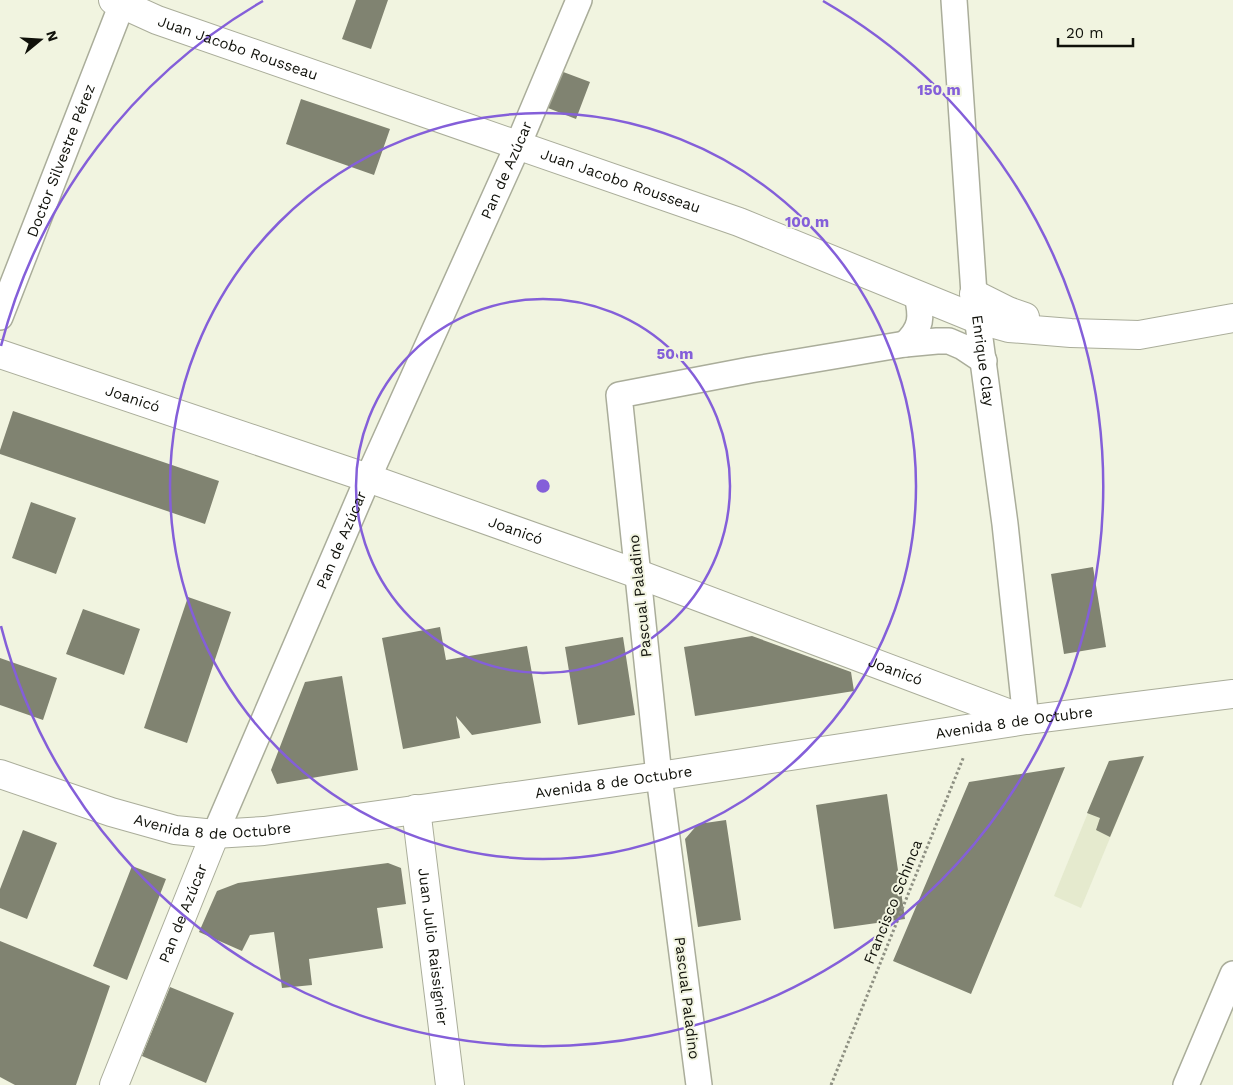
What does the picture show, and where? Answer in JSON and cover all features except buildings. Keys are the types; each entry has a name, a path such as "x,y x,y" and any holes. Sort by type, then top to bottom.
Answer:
{"street":[{"name":"Pan de Azúcar","path":"114,1085 215,834 368,478 518,145 579,0"},
{"name":"Enrique Clay","path":"954,0 976,306 1003,514 1026,720"},
{"name":"Juan Jacobo Rousseau","path":"117,2 157,20 739,222 917,295 976,306 1009,328 1072,333 1139,335 1233,318"},
{"name":"Doctor Silvestre Pérez","path":"0,317 117,2"},
{"path":"905,344 920,323 921,312 917,295"},
{"name":"Pascual Paladino","path":"698,1085 659,776 619,395 750,370 938,340 950,341 984,361"},
{"name":"Joanicó","path":"0,354 368,478 638,574 1026,720"},
{"name":"Avenida 8 de Octubre","path":"0,774 111,812 175,830 215,834 264,831 659,776 1026,720 1233,694"},
{"name":"Juan Julio Raissignier","path":"416,809 450,1085"},
{"path":"1186,1085 1233,974"}],"path":[{"name":"Francisco Schinca","path":"831,1085 975,728"}],"shaded area":[{"path":"1144,756 1081,908 1054,896 1109,761"}]}
